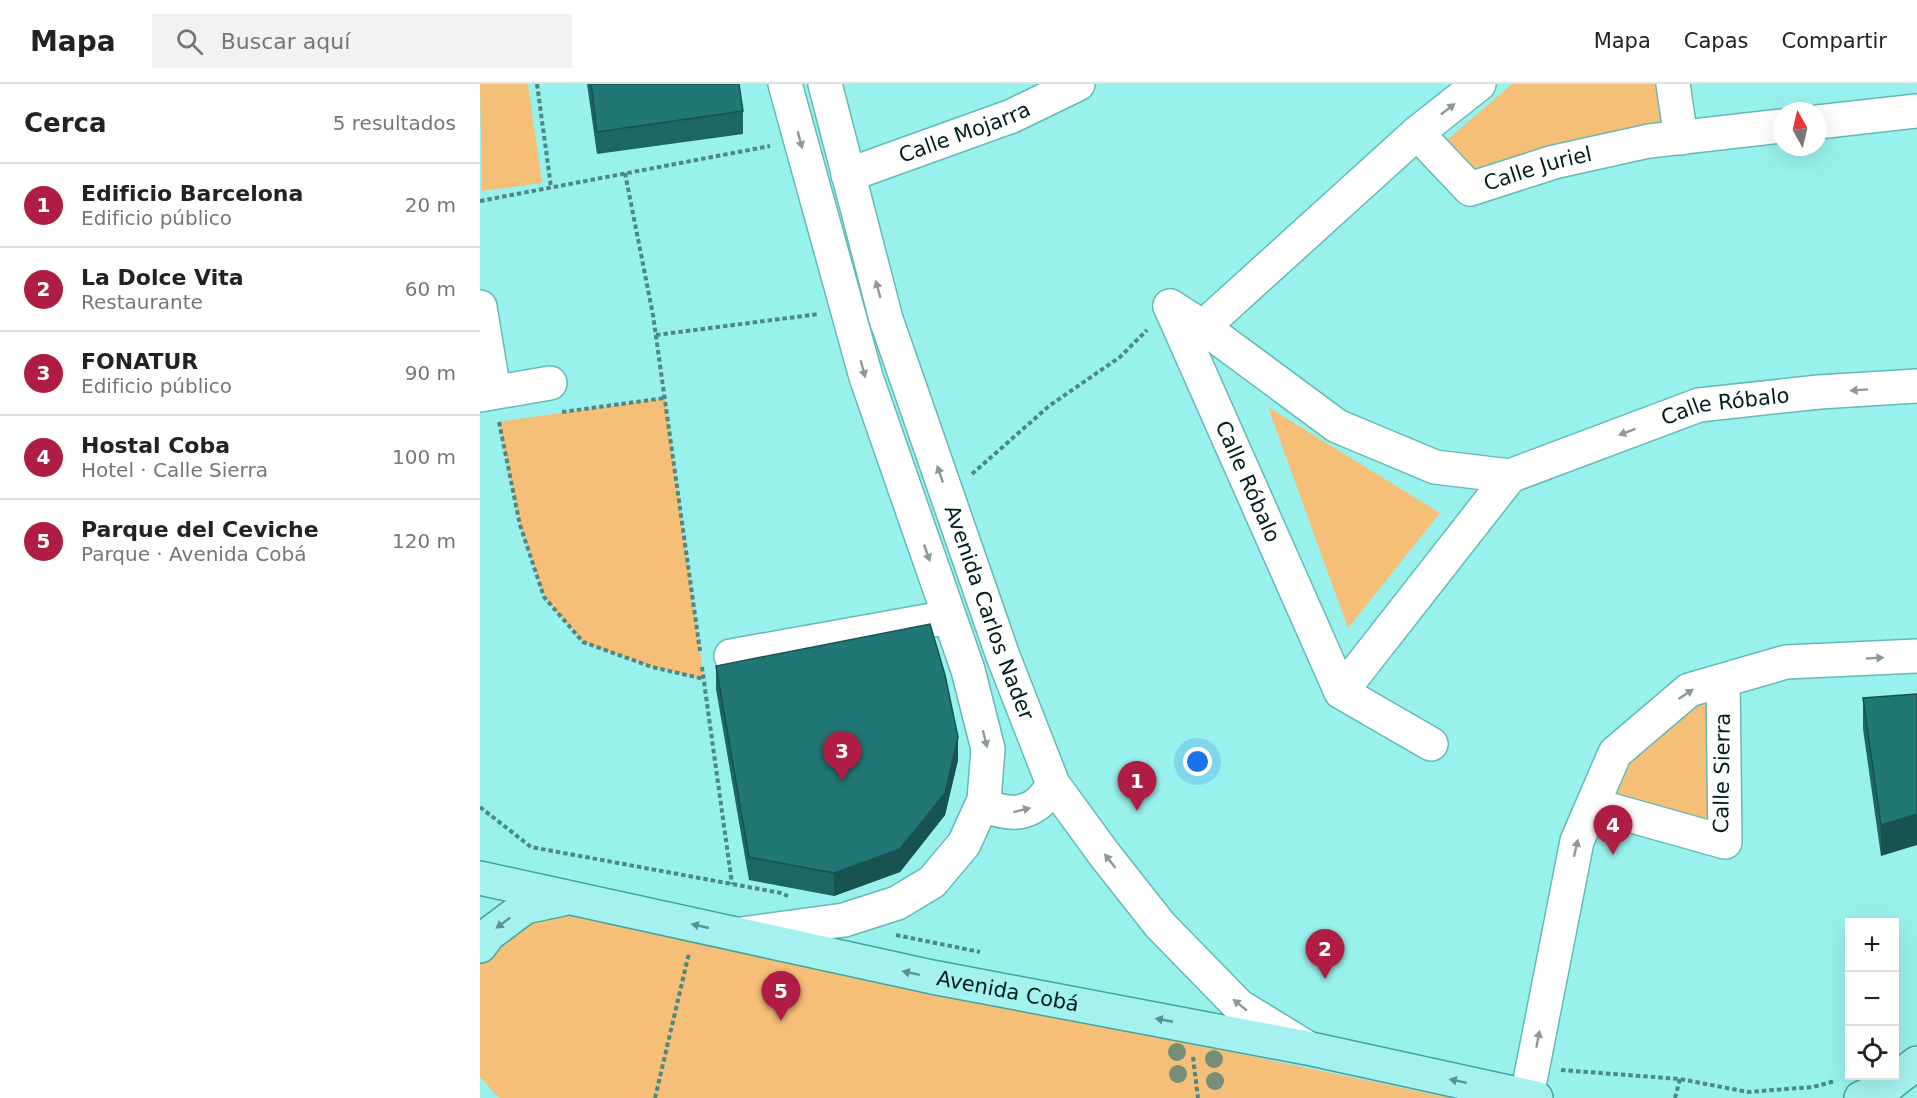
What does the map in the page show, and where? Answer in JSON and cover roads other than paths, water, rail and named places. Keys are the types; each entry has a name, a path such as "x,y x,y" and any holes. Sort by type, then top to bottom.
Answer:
{"main road":[{"name":"Avenida Cobá","path":"480,878 932,977 1307,1048 1532,1087"},
{"path":"480,946 489,934 525,907 571,897"},
{"path":"1861,1098 1886,1087 1917,1063"}],"street":[{"name":"Avenida Carlos Nader","path":"735,934 844,920 897,903 932,882 964,844 984,800 988,749 968,670 866,377 785,84"},
{"name":"Avenida Carlos Nader","path":"825,84 886,319 1003,656 1053,784 1160,925 1239,1006 1307,1048"},
{"name":"Calle Mojarra","path":"848,175 1012,116 1078,84"},
{"path":"1203,327 1417,133 1479,84"},
{"path":"1672,84 1681,138"},
{"path":"1827,121 1917,111"},
{"name":"Calle Juriel","path":"1417,133 1470,189 1554,162 1649,141 1773,127"},
{"name":"Calle Róbalo","path":"1341,692 1170,306 1203,327 1337,426 1434,467 1510,476 1699,405 1819,392 1917,386"},
{"path":"480,307 494,410 552,398"},
{"path":"1431,744 1341,692 1510,476"},
{"path":"731,656 949,617"},
{"name":"Calle Sierra","path":"1532,1087 1577,841 1615,753 1689,690 1786,662 1917,656"},
{"name":"Calle Sierra","path":"1593,806 1725,842 1723,681"},
{"path":"984,800 985,805 995,810 1017,812 1039,803 1053,784"}],"place":[{"name":"FONATUR","path":"842,781"},
{"name":"Edificio Barcelona","path":"1137,811"},
{"name":"Hostal Coba","path":"1613,855"},
{"name":"La Dolce Vita","path":"1325,979"},
{"name":"Parque del Ceviche","path":"781,1021"}]}
